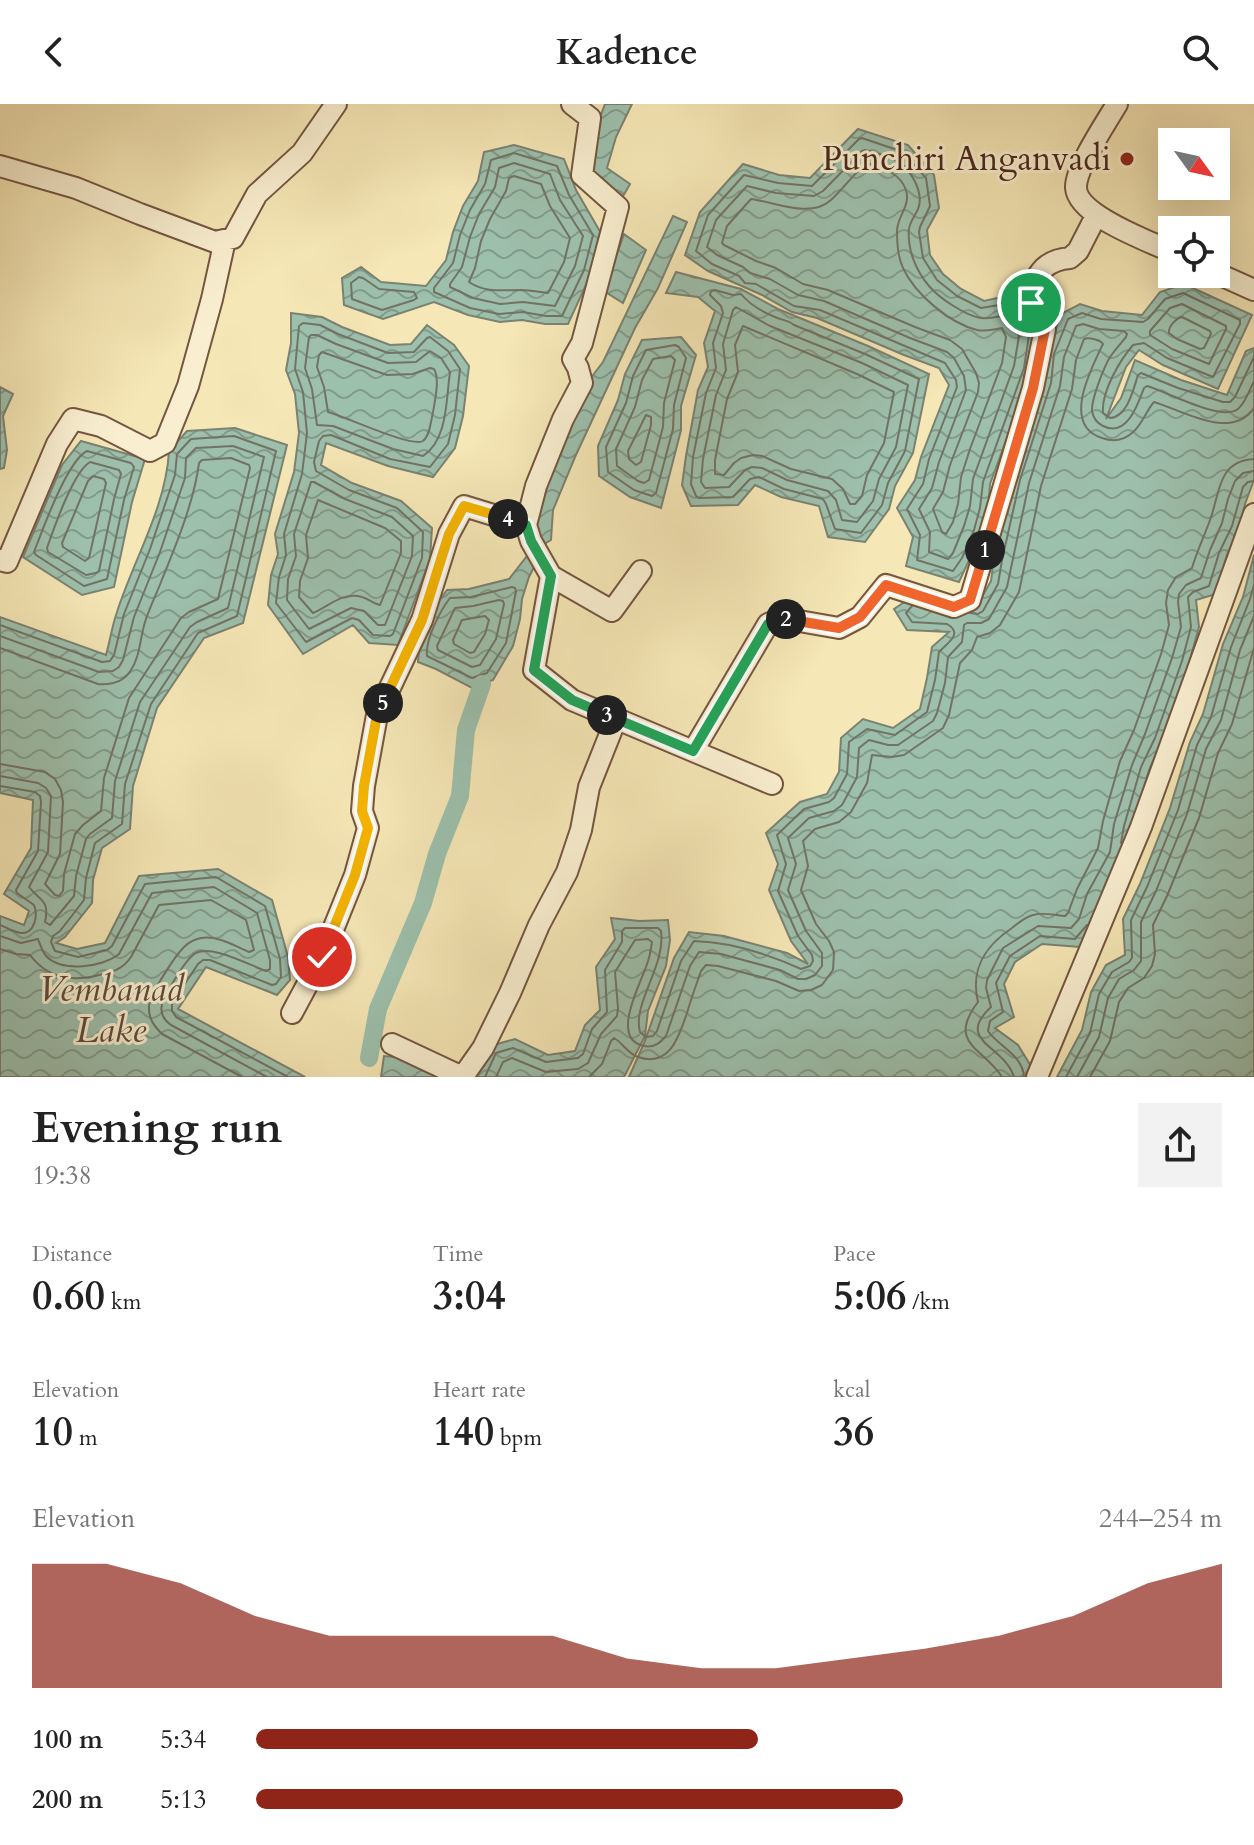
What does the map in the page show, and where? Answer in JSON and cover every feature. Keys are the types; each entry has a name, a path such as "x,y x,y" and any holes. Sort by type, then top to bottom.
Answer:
{"street":[{"path":"0,166 76,188 215,242 233,238 257,194 302,153 336,104"},
{"path":"572,104 590,118 582,175 618,207 582,343 573,359 582,383 563,419 536,486 534,670 572,700 772,784"},
{"path":"1117,104 1083,160 1076,188 1081,201 1096,216 1158,245"},
{"path":"693,751 768,624 782,618 839,628 860,617 886,585 954,607 970,600 1033,388 1045,329 1028,293 1047,265 1057,259 1070,258 1078,251 1096,216"},
{"path":"0,560 7,562 57,444 73,419 101,426 150,451 165,443 188,386 225,240"},
{"path":"1230,279 1254,290"},
{"path":"292,1013 322,957 355,875 368,828 362,811 377,715 422,620 449,534 464,506 537,550 612,611 641,571"},
{"path":"1037,1077 1141,827 1254,514"},
{"path":"392,1044 464,1075 483,1048 539,925 567,872 581,830 589,787 616,719"}],"water":[{"path":"605,104 632,104 616,137 607,168 630,184 622,198 598,179 586,160"},
{"path":"858,129 908,145 934,175 939,208 927,230 930,255 943,274 961,289 984,301 1006,296 1027,306 1037,334 1032,370 990,484 982,532 959,582 906,566 913,537 897,508 915,480 949,385 939,368 817,318 792,312 708,271 685,255 700,212 743,164 779,175 810,178"},
{"path":"514,145 564,159 576,190 602,235 592,272 568,324 522,320 500,322 468,315 434,302 383,319 344,305 342,278 361,267 381,282 426,286 446,260 463,206 478,181 484,152"},
{"path":"673,216 687,222 658,288 635,328 553,510 551,540 546,543 529,577 513,646 493,680 472,688 418,662 427,624 447,590 469,589 509,579 537,543 534,498 580,392 603,362"},
{"path":"624,234 646,250 623,303 604,291"},
{"path":"676,272 741,289 778,309 929,374 913,453 895,486 889,509 865,542 828,537 819,506 781,497 755,485 738,505 691,506 682,485 698,390 708,367 704,343 715,311 698,297 666,293"},
{"path":"1172,288 1193,288 1252,315 1218,389 1163,365 1139,350 1126,367 1106,419 1121,398 1135,360 1227,395 1246,351 1254,348 1254,480 1216,594 1196,600 1199,627 1189,663 1095,928 1080,947 1042,944 1015,962 1004,984 1014,1017 995,1028 1018,1045 1034,1071 1031,1077 629,1077 674,958 689,932 724,936 787,953 808,964 791,941 769,890 778,864 766,833 800,802 827,794 839,772 841,738 863,719 893,728 920,709 932,647 949,632 907,630 894,609 915,595 977,606 991,581 994,558 1047,353 1061,314 1080,304 1102,311 1142,315 1160,292"},
{"path":"291,313 322,317 390,345 411,344 427,325 454,345 469,366 463,416 455,448 433,477 388,466 326,443 321,465 352,483 401,501 432,528 430,559 398,645 369,643 353,625 303,654 268,605 271,575 278,554 275,534 294,472 299,433 295,394 286,370 291,343"},
{"path":"681,337 696,355 681,406 681,430 661,508 630,497 599,476 598,446 618,400 625,374 642,340"},
{"path":"0,387 13,394 3,416 7,450 4,468 0,469"},
{"name":"Vembanad Lake","path":"235,428 287,445 243,623 204,638 157,708 133,786 130,829 102,848 93,880 92,903 65,937 56,943 77,949 105,943 139,876 218,869 272,900 288,957 290,980 277,995 206,967 178,1009 305,1077 0,1077 0,916 24,925 29,911 4,894 31,848 33,800 0,793 0,617 106,655 117,612 162,492 169,451 187,431"},
{"path":"81,441 145,459 132,502 114,587 82,595 23,557 62,465"},
{"path":"1254,555 1254,1077 1057,1077 1082,1030 1091,992 1106,965 1125,955 1123,919 1170,808 1190,742 1203,714 1223,644 1243,597"},
{"path":"611,918 668,920 670,940 666,966 648,1011 645,1036 624,1077 381,1077 384,1056 428,1060 478,1073 490,1046 515,1039 548,1055 575,1051 585,1025 600,1010 596,967 615,939"}],"waterway":[{"path":"369,1058 378,1009 423,903 437,854 460,796 466,730 482,684"}],"place":[{"name":"Punchiri Anganvadi","path":"1127,159"}],"route":[{"path":"322,957 355,875 368,828 362,811 377,715 422,620 449,534 464,506 526,525 531,541 551,576 534,670 572,700 693,751 768,624 782,618 839,628 860,617 886,585 954,607 970,600 1033,388 1045,329 1031,303"}]}
